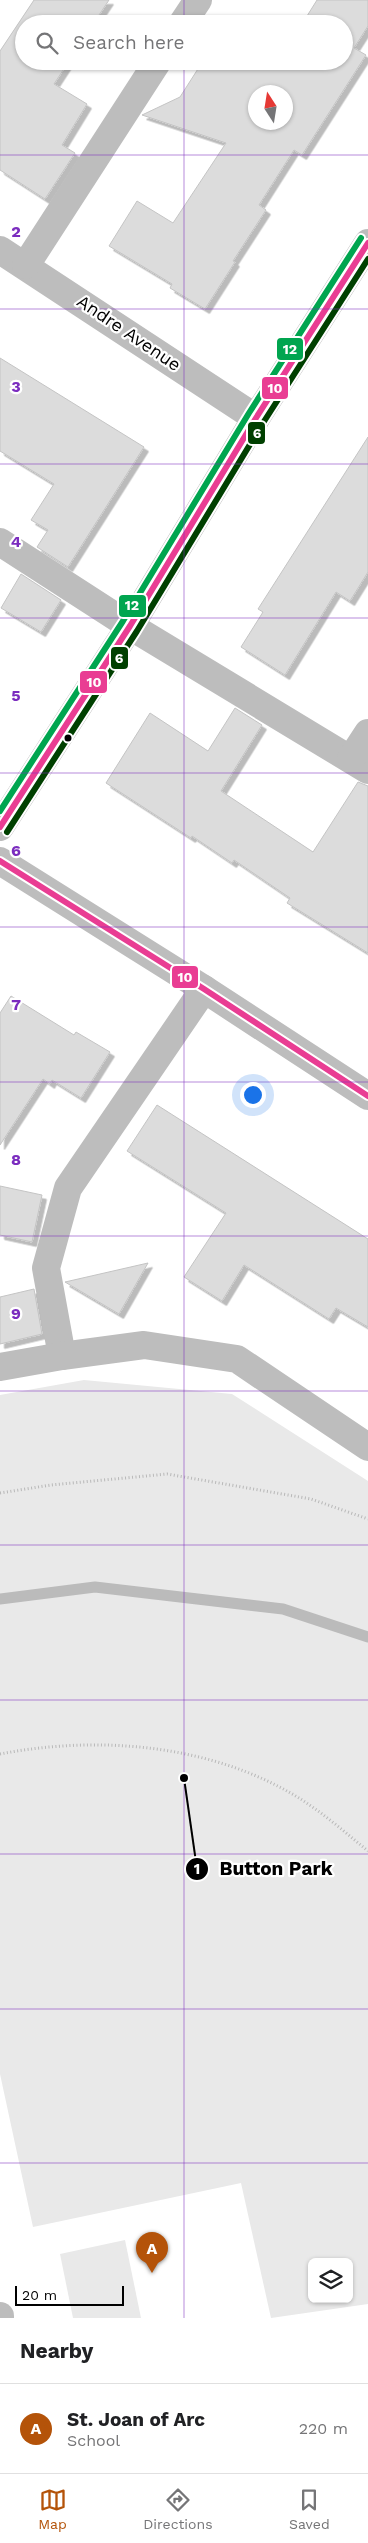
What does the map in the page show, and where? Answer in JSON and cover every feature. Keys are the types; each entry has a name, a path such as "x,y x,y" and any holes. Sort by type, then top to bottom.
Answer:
{"street":[{"path":"188,15 198,0"},
{"path":"26,265 152,70"},
{"path":"0,827 130,626 256,418 368,243"},
{"name":"Andre Avenue","path":"0,250 26,265 256,418"},
{"path":"0,542 130,626 360,765 368,733"},
{"path":"0,861 204,989 368,1096"},
{"path":"62,1356 46,1268 68,1188 204,989"},
{"path":"0,1367 62,1356 144,1346 237,1359 368,1447"}],"path":[{"path":"0,1493 51,1485 167,1474 312,1498 368,1519"},
{"path":"0,1754 106,1744 187,1754 241,1770 299,1798 368,1851"}],"shaded area":[{"path":"84,1380 232,1394 368,1481 368,2304 271,2318 241,2183 33,2227 0,2074 0,1395"},
{"path":"125,2240 141,2318 73,2318 60,2254"}],"building":[{"path":"34,0 109,0 99,15 24,15"},
{"path":"317,0 368,0 368,26 354,48 366,55 302,155 294,150 259,205 266,210 205,309 170,288 172,284 109,246 137,201 173,223 226,143 142,115 180,97 197,70 353,70 353,15 308,15"},
{"path":"15,28 15,70 63,70 54,84 87,104 62,145 75,153 45,199 0,170 0,51"},
{"path":"0,358 144,447 68,567 37,547 48,530 31,520 54,484 0,451"},
{"path":"368,437 368,572 350,601 336,592 285,675 241,647 263,612 258,609"},
{"path":"21,574 61,600 41,632 1,608"},
{"path":"235,708 262,725 221,791 313,852 358,782 368,786 368,953 287,903 290,898 234,860 232,863 106,783 150,713 208,751"},
{"path":"11,996 74,1035 76,1032 110,1052 81,1098 52,1080 50,1084 43,1079 0,1145 0,1013"},
{"path":"157,1105 368,1239 368,1327 336,1308 329,1319 244,1265 222,1301 184,1277 226,1213 127,1151"},
{"path":"0,1186 42,1195 32,1242 0,1235"},
{"path":"148,1263 119,1314 65,1282"},
{"path":"34,1289 42,1334 0,1344 0,1297"}],"waterway":[{"path":"0,1599 95,1587 283,1609 368,1637"}],"transit line":[{"name":"12","path":"0,811 123,621 249,413 361,238"},
{"name":"10","path":"0,827 130,626 256,418 368,243"},
{"name":"6","path":"7,832 137,631 263,423 368,259"},
{"name":"10","path":"0,861 204,989 368,1096"}],"place":[{"name":"Button Park","path":"184,1778"},
{"name":"St. Joan of Arc","path":"152,2273"}]}
